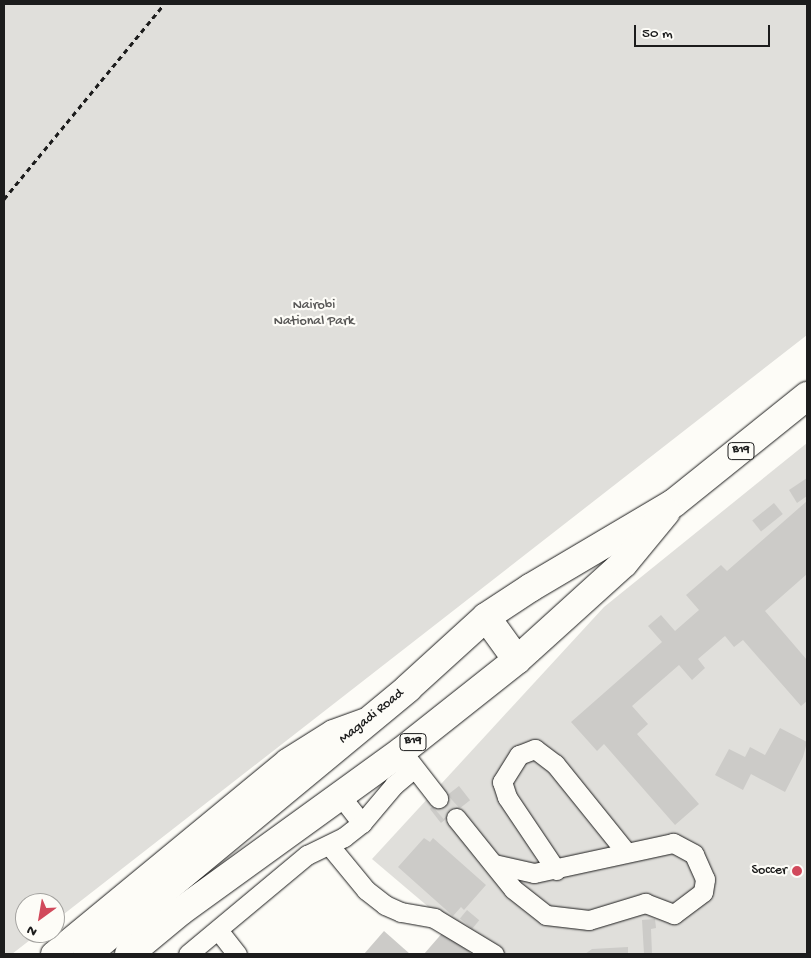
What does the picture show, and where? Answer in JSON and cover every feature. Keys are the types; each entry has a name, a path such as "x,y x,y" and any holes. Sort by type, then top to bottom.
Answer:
{"highway":[{"name":"Magadi Road","path":"87,954 367,720 408,688 486,617 530,588 674,503 807,396"},
{"name":"Magadi Road","path":"129,954 181,911 339,794 408,759 624,563 674,503"},
{"path":"486,617 516,660"}],"main road":[{"path":"53,954 287,762 333,732 367,720"}],"lane":[{"path":"556,870 507,797 502,782 519,755 535,749 555,764 626,852"},
{"path":"197,952 218,930 307,855 329,845 362,823 394,785 408,759 438,798"},
{"path":"339,794 362,823"},
{"path":"456,818 494,864 512,890 546,915 589,920 645,903 674,914 703,892 705,879 694,854 673,843 626,852 556,870 534,873 494,864"},
{"path":"329,845 366,890 385,905 401,912 434,918 494,954"},
{"path":"218,930 237,954"}],"path":[{"path":"4,199 164,4"}],"green space":[{"name":"Nairobi National Park","path":"4,4 807,4 807,335 65,913 65,893 15,893 15,943 26,943 12,954 4,954"},
{"path":"807,443 807,954 484,954 372,859 604,607"}],"building":[{"path":"807,478 807,496 797,503 789,490"},
{"path":"807,501 807,574 765,611 807,660 807,701 801,706 743,640 734,647 725,636 698,659 705,668 692,680 679,665 632,706 648,724 637,734 699,804 675,825 604,744 597,751 571,722 662,642 648,626 661,615 675,631 699,610 686,595 721,565 727,571"},
{"path":"774,503 783,514 761,532 752,521"},
{"path":"780,728 807,742 803,757 785,792 751,774 743,790 715,775 729,749 745,757 750,747 765,755"},
{"path":"459,786 470,800 441,823 430,809"},
{"path":"424,838 430,842 433,838 486,885 464,910 461,907 453,916 398,867"},
{"path":"467,910 479,920 472,929 460,918"},
{"path":"655,919 656,928 651,929 652,954 644,954 642,920"},
{"path":"384,931 410,954 364,954"},
{"path":"444,931 472,954 424,954"},
{"path":"628,947 628,954 585,954 592,949"}],"tunnel":[{"path":"438,798 456,818"}],"place":[{"name":"Soccer","path":"797,871"}]}
